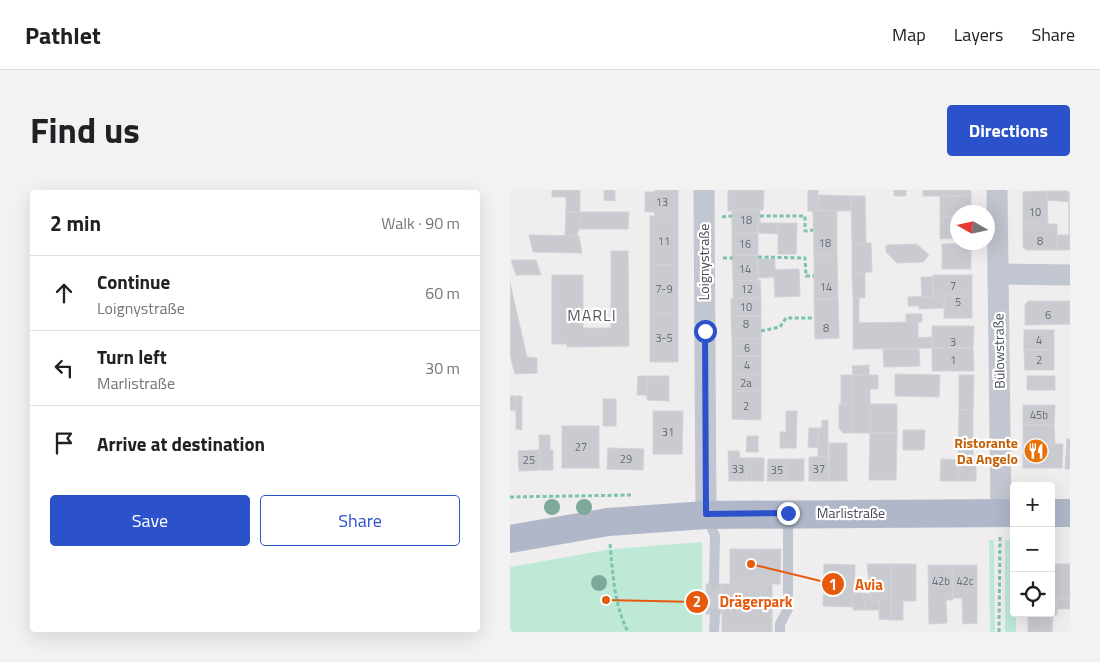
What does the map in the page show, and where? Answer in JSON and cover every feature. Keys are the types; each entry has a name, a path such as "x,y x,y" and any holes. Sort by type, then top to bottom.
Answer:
{"main road":[{"name":"Marlistraße","path":"510,539 608,522 706,514 788,513 1005,520"},
{"path":"1055,513 1070,513"}],"street":[{"name":"Loignystraße","path":"704,190 706,514"},
{"name":"Bülowstraße","path":"997,190 1005,520"},
{"path":"998,274 1070,275"}],"lane":[{"path":"780,632 780,624 788,609 788,513"},
{"path":"706,514 715,536 714,584"},
{"path":"714,614 714,632"}],"path":[{"path":"760,216 805,216 805,230 813,230"},
{"path":"758,257 805,258 806,276 814,276"},
{"path":"761,331 780,327 786,318 814,318"},
{"path":"510,497 590,496"},
{"path":"999,632 1005,520"},
{"path":"610,541 613,585 621,618 628,632"}],"green space":[{"path":"989,540 994,540 995,632 990,632"},
{"path":"1005,540 1010,540 1010,617 1016,617 1016,632 1005,632"},
{"path":"702,542 702,632 510,632 510,567 612,549"}],"building":[{"path":"552,190 580,190 580,212 566,212 566,197 552,197"},
{"path":"604,190 615,190 615,201 604,200"},
{"path":"655,190 678,190 678,216 655,216 654,212 645,212 645,192 655,192"},
{"path":"728,190 764,190 763,210 728,211"},
{"path":"808,190 818,190 818,211 808,211"},
{"path":"894,190 906,190 906,196 894,196"},
{"path":"923,190 971,190 971,196 923,196"},
{"path":"1047,191 1048,224 1023,224 1023,192"},
{"path":"1047,191 1069,191 1069,202 1047,200"},
{"path":"1069,191 1070,250 1057,250 1057,235 1069,235"},
{"path":"818,195 851,196 851,211 818,211"},
{"path":"851,196 865,196 866,243 852,244"},
{"path":"940,196 971,196 971,205 950,205 950,217 940,217"},
{"path":"732,210 760,210 758,233 732,234"},
{"path":"837,210 837,256 814,256 813,211"},
{"path":"566,212 582,212 577,236 565,236"},
{"path":"582,212 629,212 628,229 579,229"},
{"path":"650,216 678,216 678,265 650,265"},
{"path":"940,217 950,217 950,238 940,239"},
{"path":"758,223 778,223 778,234 758,233"},
{"path":"778,223 797,223 796,254 778,254"},
{"path":"1023,224 1057,224 1057,250 1026,250 1023,247"},
{"path":"758,233 758,255 732,255 732,234"},
{"path":"529,235 579,236 582,253 533,252"},
{"path":"871,243 872,272 852,273 852,244"},
{"path":"917,244 929,255 923,262 897,263 886,252 886,245"},
{"path":"942,244 950,244 950,250 971,250 971,269 942,269"},
{"path":"611,251 628,251 629,346 567,347 567,344 552,344 552,275 583,275 583,328 611,328"},
{"path":"732,255 758,255 758,280 733,281"},
{"path":"814,256 837,256 838,299 814,299"},
{"path":"758,259 775,259 775,270 799,269 800,296 775,297 774,277 758,278"},
{"path":"511,260 536,260 541,275 516,275"},
{"path":"650,265 678,265 678,314 650,314"},
{"path":"865,272 865,298 853,297 852,273"},
{"path":"933,275 972,275 972,296 933,296"},
{"path":"921,277 933,277 933,296 922,297"},
{"path":"760,280 761,298 733,299 733,281"},
{"path":"510,283 527,357 537,358 537,373 515,374 510,355"},
{"path":"944,296 972,296 972,318 944,318"},
{"path":"944,296 944,308 919,309 919,306 908,306 908,297"},
{"path":"853,297 859,298 859,323 853,323"},
{"path":"761,298 761,316 731,316 731,299"},
{"path":"814,299 838,299 839,338 815,339"},
{"path":"1028,301 1070,301 1070,324 1025,325 1025,305"},
{"path":"650,314 678,314 678,362 650,362"},
{"path":"906,314 922,314 922,322 906,323"},
{"path":"731,316 761,316 761,339 732,339"},
{"path":"918,322 918,338 932,337 932,348 853,349 853,323"},
{"path":"932,326 974,326 973,348 932,348"},
{"path":"1024,330 1054,330 1054,350 1024,350"},
{"path":"732,339 761,339 761,356 732,356"},
{"path":"932,348 973,348 974,371 932,371"},
{"path":"883,349 919,349 920,366 884,367"},
{"path":"1024,350 1054,350 1054,370 1025,370"},
{"path":"732,356 761,356 761,375 732,374"},
{"path":"869,365 869,375 853,375 852,366"},
{"path":"732,374 761,375 761,392 732,391"},
{"path":"895,374 940,375 939,397 895,396"},
{"path":"841,375 853,375 852,404 841,404"},
{"path":"853,375 878,375 878,389 870,389 870,433 852,433"},
{"path":"959,375 974,375 973,410 959,410"},
{"path":"638,376 647,376 647,395 637,395"},
{"path":"647,376 669,376 669,401 647,400"},
{"path":"1027,376 1055,376 1055,390 1027,390"},
{"path":"732,391 761,392 761,420 732,419"},
{"path":"510,396 516,396 516,411 510,410"},
{"path":"516,396 522,396 522,430 516,429"},
{"path":"603,399 616,399 616,426 603,426"},
{"path":"839,404 852,404 852,433 843,433 839,428"},
{"path":"870,404 897,404 897,433 870,433"},
{"path":"1023,405 1055,405 1054,425 1023,425"},
{"path":"959,410 973,410 973,460 958,460"},
{"path":"653,411 683,411 682,454 653,454"},
{"path":"786,411 797,411 796,448 780,448 780,432 786,432"},
{"path":"822,420 828,420 828,457 818,457 818,428 822,428"},
{"path":"1023,425 1054,425 1055,444 1023,444"},
{"path":"562,426 599,426 599,468 562,468"},
{"path":"809,428 818,428 818,448 808,447"},
{"path":"903,430 925,430 924,450 903,450"},
{"path":"870,433 897,433 896,480 869,480"},
{"path":"539,435 550,435 550,450 553,450 553,470 540,470"},
{"path":"747,436 758,436 758,452 746,452"},
{"path":"1067,439 1070,439 1070,469 1065,469"},
{"path":"829,443 847,443 847,481 829,481"},
{"path":"1023,444 1063,444 1062,468 1023,468"},
{"path":"608,448 644,449 643,470 607,469"},
{"path":"539,450 540,470 519,471 518,451"},
{"path":"728,451 739,451 740,458 746,458 747,481 729,481"},
{"path":"809,457 828,457 829,481 809,481"},
{"path":"746,458 764,458 764,481 747,481"},
{"path":"768,459 786,459 786,481 767,481"},
{"path":"786,459 804,459 804,481 786,481"},
{"path":"941,459 958,460 958,481 940,481"},
{"path":"958,460 976,460 976,481 958,481"},
{"path":"730,549 781,549 780,584 730,584"},
{"path":"824,564 855,565 854,607 823,606"},
{"path":"867,564 891,564 891,620 879,619 879,601 871,601"},
{"path":"891,564 916,564 916,601 903,601 903,620 891,620"},
{"path":"1055,564 1062,564 1062,599 1057,599 1057,615 1055,615"},
{"path":"1062,564 1070,564 1070,599 1062,599"},
{"path":"928,565 952,565 953,600 946,600 947,623 929,624"},
{"path":"952,565 977,565 977,623 963,624 962,598 953,598"},
{"path":"706,584 722,584 722,614 706,614"},
{"path":"722,584 772,584 772,632 722,632"},
{"path":"854,593 863,593 866,610 853,610"},
{"path":"863,593 870,594 871,601 879,601 879,610 866,610"},
{"path":"1057,599 1070,599 1070,609 1057,609"},
{"path":"1028,617 1053,617 1052,632 1028,632"}],"place":[{"name":"Ristorante Da Angelo","path":"1036,451"},
{"name":"Avia","path":"751,564"},
{"name":"Drägerpark","path":"606,600"}],"district":[{"name":"MARLI","path":"592,315"}],"route":[{"path":"705,331 706,514 788,513"}]}
